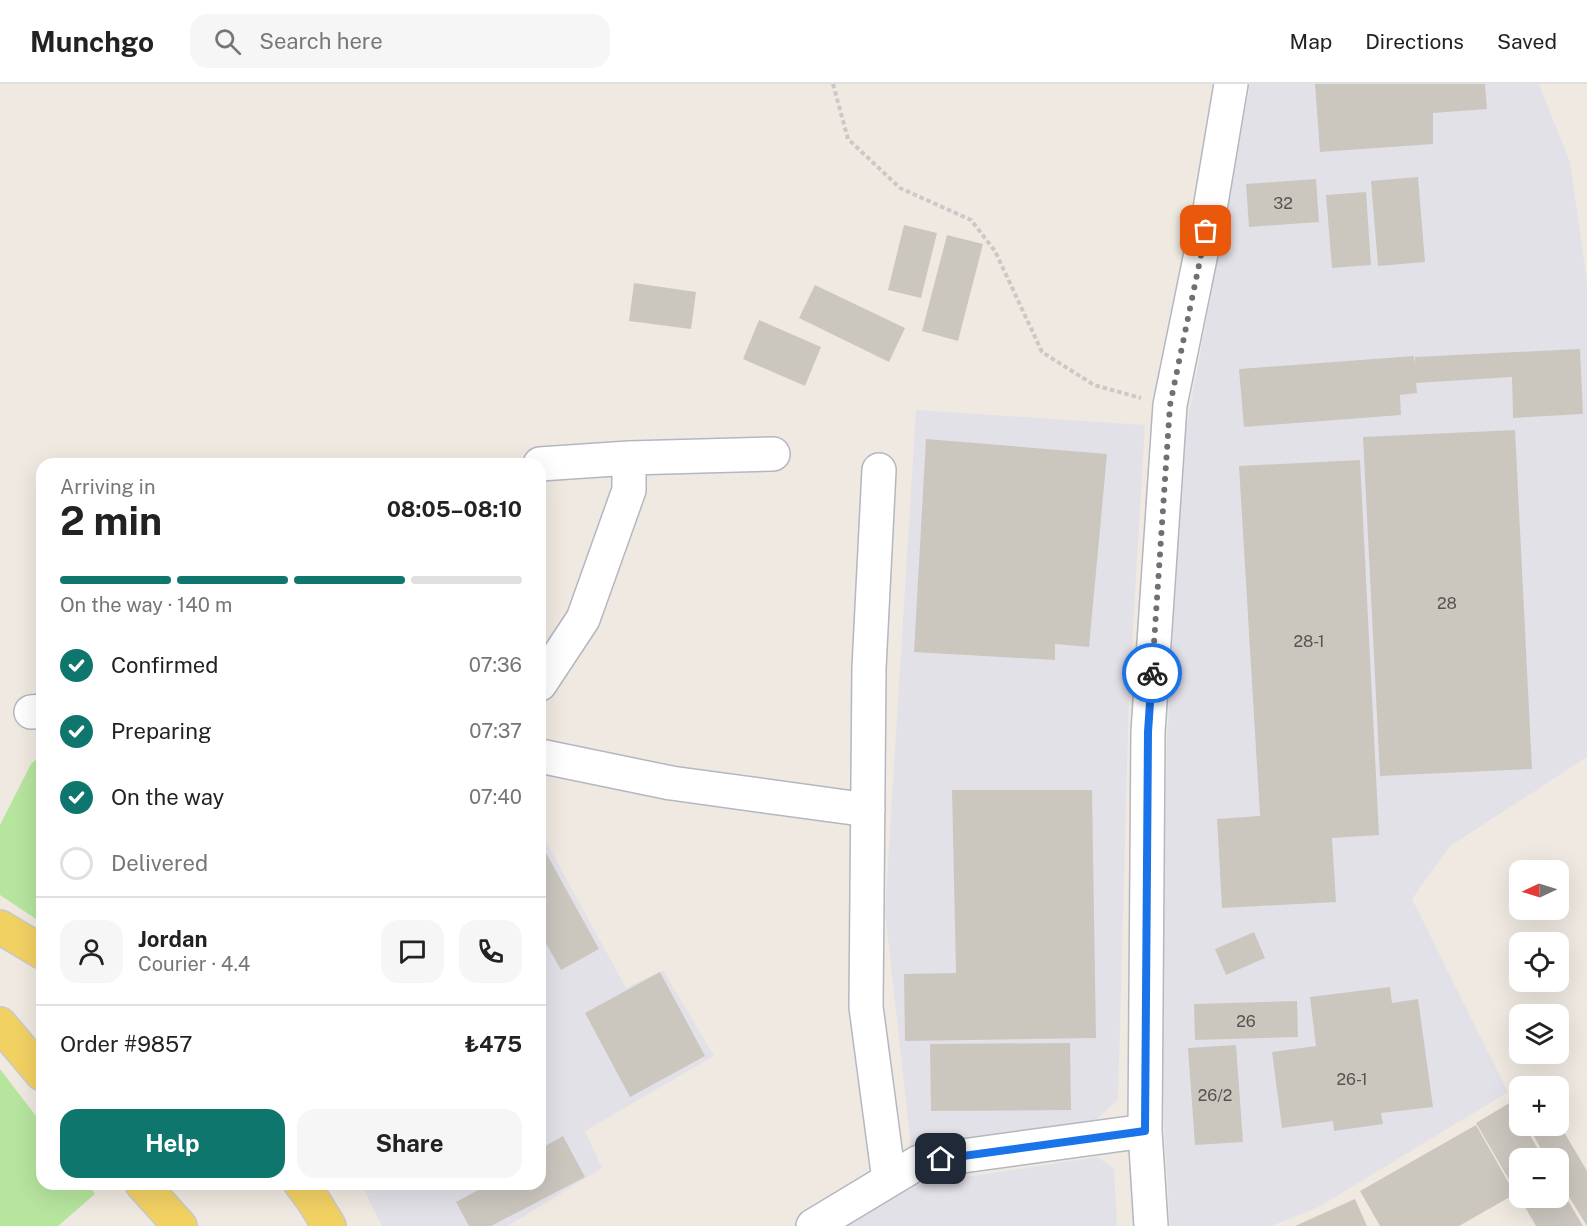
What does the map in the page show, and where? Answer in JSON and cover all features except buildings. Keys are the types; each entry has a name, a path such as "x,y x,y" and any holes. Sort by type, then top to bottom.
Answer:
{"main road":[{"path":"0,927 36,948"},
{"path":"0,1024 36,1065"},
{"path":"147,1190 180,1226"},
{"path":"170,1190 172,1199 186,1226"}],"street":[{"path":"1151,1226 1145,1131 1148,732 1170,405 1210,209 1231,84"},
{"path":"546,464 629,458 773,454"},
{"path":"546,675 584,619 629,490 629,458"},
{"path":"879,470 869,668 866,1007 889,1180"},
{"path":"546,757 671,783 868,810"},
{"path":"813,1226 919,1162 1145,1131"}],"path":[{"path":"833,84 848,139 900,188 971,220 995,251 1042,352 1094,385 1170,405"}],"shaded area":[{"path":"1250,84 1539,84 1570,162 1587,282 1587,757 1450,846 1412,899 1508,1092 1317,1208 1271,1226 1170,1226 1164,1126 1161,1009 1167,741 1183,446"},
{"path":"916,410 1145,425 1129,695 1118,1099 1093,1123 911,1147 885,912"},
{"path":"546,842 626,988 663,970 714,1056 585,1131 602,1168 508,1226 382,1226 364,1190 546,1190"},
{"path":"1097,1157 1114,1168 1117,1226 847,1226 914,1185"}],"green space":[{"path":"36,759 36,919 0,895 0,825 31,764"},
{"path":"0,1069 36,1116 36,1190 92,1190 95,1194 58,1226 0,1226"}],"way so far":[{"path":"1152,673 1170,405 1206,231"}],"route":[{"path":"941,1159 1145,1131 1148,732 1152,673"}]}
